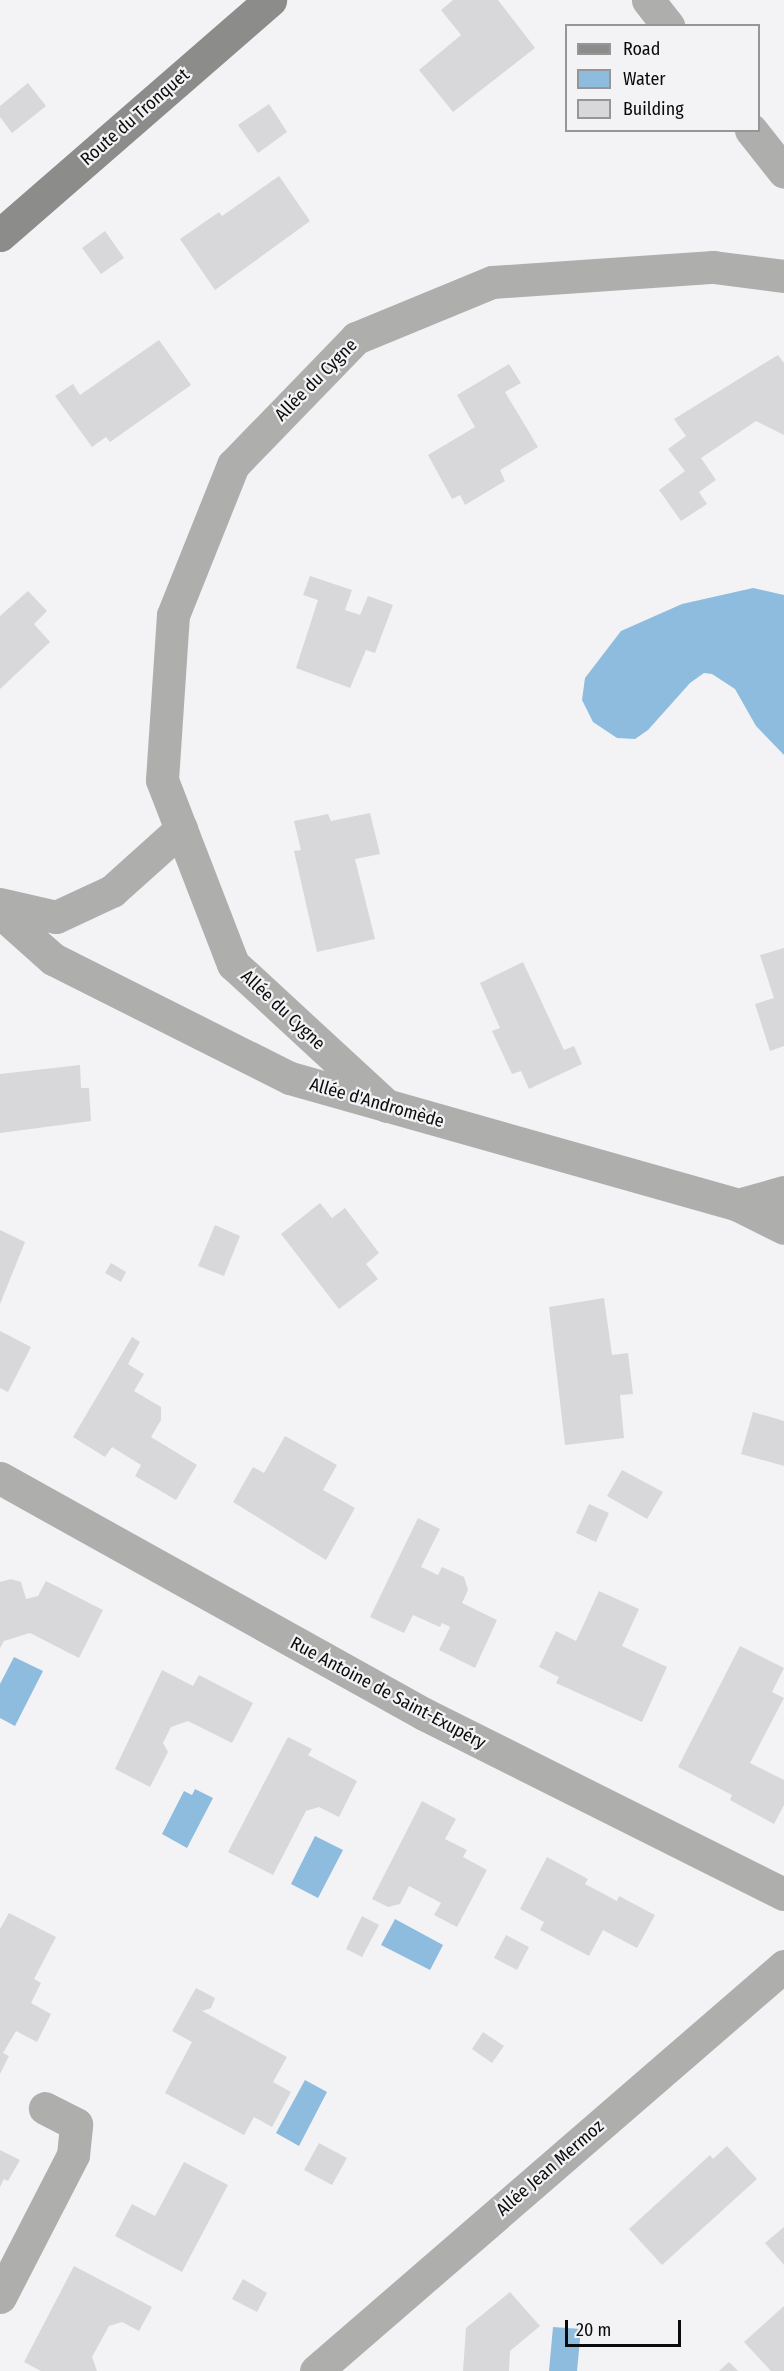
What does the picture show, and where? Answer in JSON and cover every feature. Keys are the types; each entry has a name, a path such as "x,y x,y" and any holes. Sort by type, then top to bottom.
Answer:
{"street":[{"name":"Route du Tronquet","path":"0,235 270,0"},
{"path":"648,0 666,24"},
{"path":"753,132 784,172"},
{"name":"Allée du Cygne","path":"387,1106 233,964 162,780 173,615 233,465 356,338 492,282 713,267 784,276"},
{"path":"0,904 57,916 112,891 181,829"},
{"name":"Allée d'Andromède","path":"0,912 53,959 290,1078 738,1205 784,1228"},
{"path":"738,1205 784,1192"},
{"name":"Rue Antoine de Saint-Exupéry","path":"0,1478 424,1714 784,1894"},
{"name":"Allée Jean Mermoz","path":"316,2371 784,1965"},
{"path":"0,2297 74,2155 76,2124 45,2108"}],"water":[{"path":"753,588 784,595 784,755 756,726 735,689 712,674 704,673 690,683 648,730 635,739 617,738 593,722 582,700 585,678 621,631 682,604"},
{"path":"14,1657 43,1671 15,1726 0,1718 0,1684"},
{"path":"195,1789 213,1798 187,1848 162,1834 184,1791 192,1795"},
{"path":"315,1836 343,1850 318,1898 291,1884"},
{"path":"395,1919 443,1945 430,1970 381,1945"},
{"path":"305,2080 327,2092 299,2146 276,2133"},
{"path":"553,2327 581,2329 577,2371 549,2371"}],"building":[{"path":"453,0 498,0 535,48 453,112 419,70 461,35 441,10"},
{"path":"28,83 46,106 12,133 0,117 0,106"},
{"path":"269,104 287,132 258,153 238,125"},
{"path":"279,176 310,221 215,290 180,239 219,212 222,216"},
{"path":"105,231 124,258 101,274 82,248"},
{"path":"159,340 191,385 110,442 106,437 92,447 55,396 73,384 80,395"},
{"path":"778,355 784,363 784,435 756,421 701,458 716,480 699,492 707,504 681,521 659,490 685,471 668,449 686,436 674,419"},
{"path":"509,364 521,383 505,392 538,447 500,470 505,481 465,505 460,495 452,499 428,455 475,427 457,395"},
{"path":"310,576 352,590 345,610 360,615 368,596 393,605 375,653 366,650 350,688 296,668 318,600 303,595"},
{"path":"28,591 47,611 34,624 50,642 0,689 0,616"},
{"path":"370,813 380,854 355,859 375,939 317,952 294,851 301,850 294,821 328,814 331,821"},
{"path":"784,948 784,1046 770,1051 755,1004 774,998 760,955"},
{"path":"523,962 564,1050 574,1046 582,1064 529,1089 521,1071 512,1074 492,1031 500,1028 480,983"},
{"path":"80,1065 81,1088 89,1088 91,1121 0,1133 0,1074"},
{"path":"320,1203 332,1218 345,1208 379,1253 366,1264 378,1279 339,1309 281,1234"},
{"path":"215,1225 240,1236 224,1276 198,1266"},
{"path":"0,1230 25,1242 0,1304"},
{"path":"111,1263 126,1272 121,1282 105,1273"},
{"path":"604,1298 612,1355 628,1353 633,1394 620,1395 624,1438 565,1445 549,1307"},
{"path":"0,1331 31,1347 8,1392 0,1388"},
{"path":"132,1337 140,1342 128,1364 144,1374 134,1391 161,1407 161,1420 151,1437 197,1465 176,1500 135,1476 141,1465 112,1447 105,1457 73,1437"},
{"path":"753,1412 784,1421 784,1466 741,1454"},
{"path":"285,1436 337,1465 323,1490 355,1508 326,1560 233,1502 253,1467 264,1473"},
{"path":"622,1470 663,1492 647,1519 607,1496"},
{"path":"589,1504 609,1513 596,1542 576,1533"},
{"path":"418,1518 440,1529 421,1567 438,1575 442,1567 464,1577 468,1590 462,1603 497,1620 475,1668 439,1650 450,1627 442,1623 440,1627 413,1615 404,1633 370,1617"},
{"path":"11,1579 21,1582 26,1599 38,1596 46,1581 103,1610 79,1658 30,1633 4,1641 0,1648 0,1582"},
{"path":"599,1591 639,1609 622,1646 667,1667 642,1722 556,1683 559,1677 539,1667 556,1631 576,1641"},
{"path":"740,1646 784,1668 772,1692 784,1698 750,1763 784,1780 784,1805 774,1824 730,1800 732,1795 678,1767"},
{"path":"162,1670 193,1686 199,1675 253,1703 232,1743 188,1721 171,1727 163,1743 168,1752 150,1787 115,1769"},
{"path":"288,1737 312,1749 308,1755 357,1781 339,1817 319,1807 306,1811 273,1875 228,1852"},
{"path":"422,1801 456,1819 445,1839 467,1850 463,1857 487,1870 457,1927 434,1915 441,1903 409,1886 400,1904 388,1907 372,1899"},
{"path":"547,1857 588,1879 585,1884 617,1901 619,1896 655,1915 637,1948 603,1930 589,1956 540,1930 544,1922 520,1909"},
{"path":"9,1913 56,1937 34,1979 41,1983 31,2003 51,2014 37,2042 16,2031 3,2053 9,2056 0,2074 0,1929"},
{"path":"362,1916 379,1925 362,1957 346,1949"},
{"path":"506,1935 529,1947 517,1970 494,1958"},
{"path":"196,1988 215,1998 211,2008 202,2011 287,2057 273,2082 291,2092 272,2127 254,2117 244,2135 165,2093 192,2042 172,2031"},
{"path":"483,2032 504,2046 492,2063 472,2049"},
{"path":"319,2143 347,2158 332,2185 304,2170"},
{"path":"727,2146 757,2179 662,2265 629,2229 710,2155 713,2159"},
{"path":"0,2150 20,2160 8,2181 4,2179 0,2187"},
{"path":"184,2162 228,2185 182,2272 115,2236 132,2204 155,2216"},
{"path":"784,2227 784,2265 765,2243"},
{"path":"74,2266 152,2307 139,2331 122,2322 109,2326 92,2357 97,2371 41,2371 24,2362"},
{"path":"243,2279 267,2293 257,2312 232,2299"},
{"path":"510,2292 540,2326 510,2351 509,2371 463,2371 466,2328"},
{"path":"784,2306 784,2371 771,2371 744,2342"},
{"path":"729,2362 738,2371 719,2371"}]}
